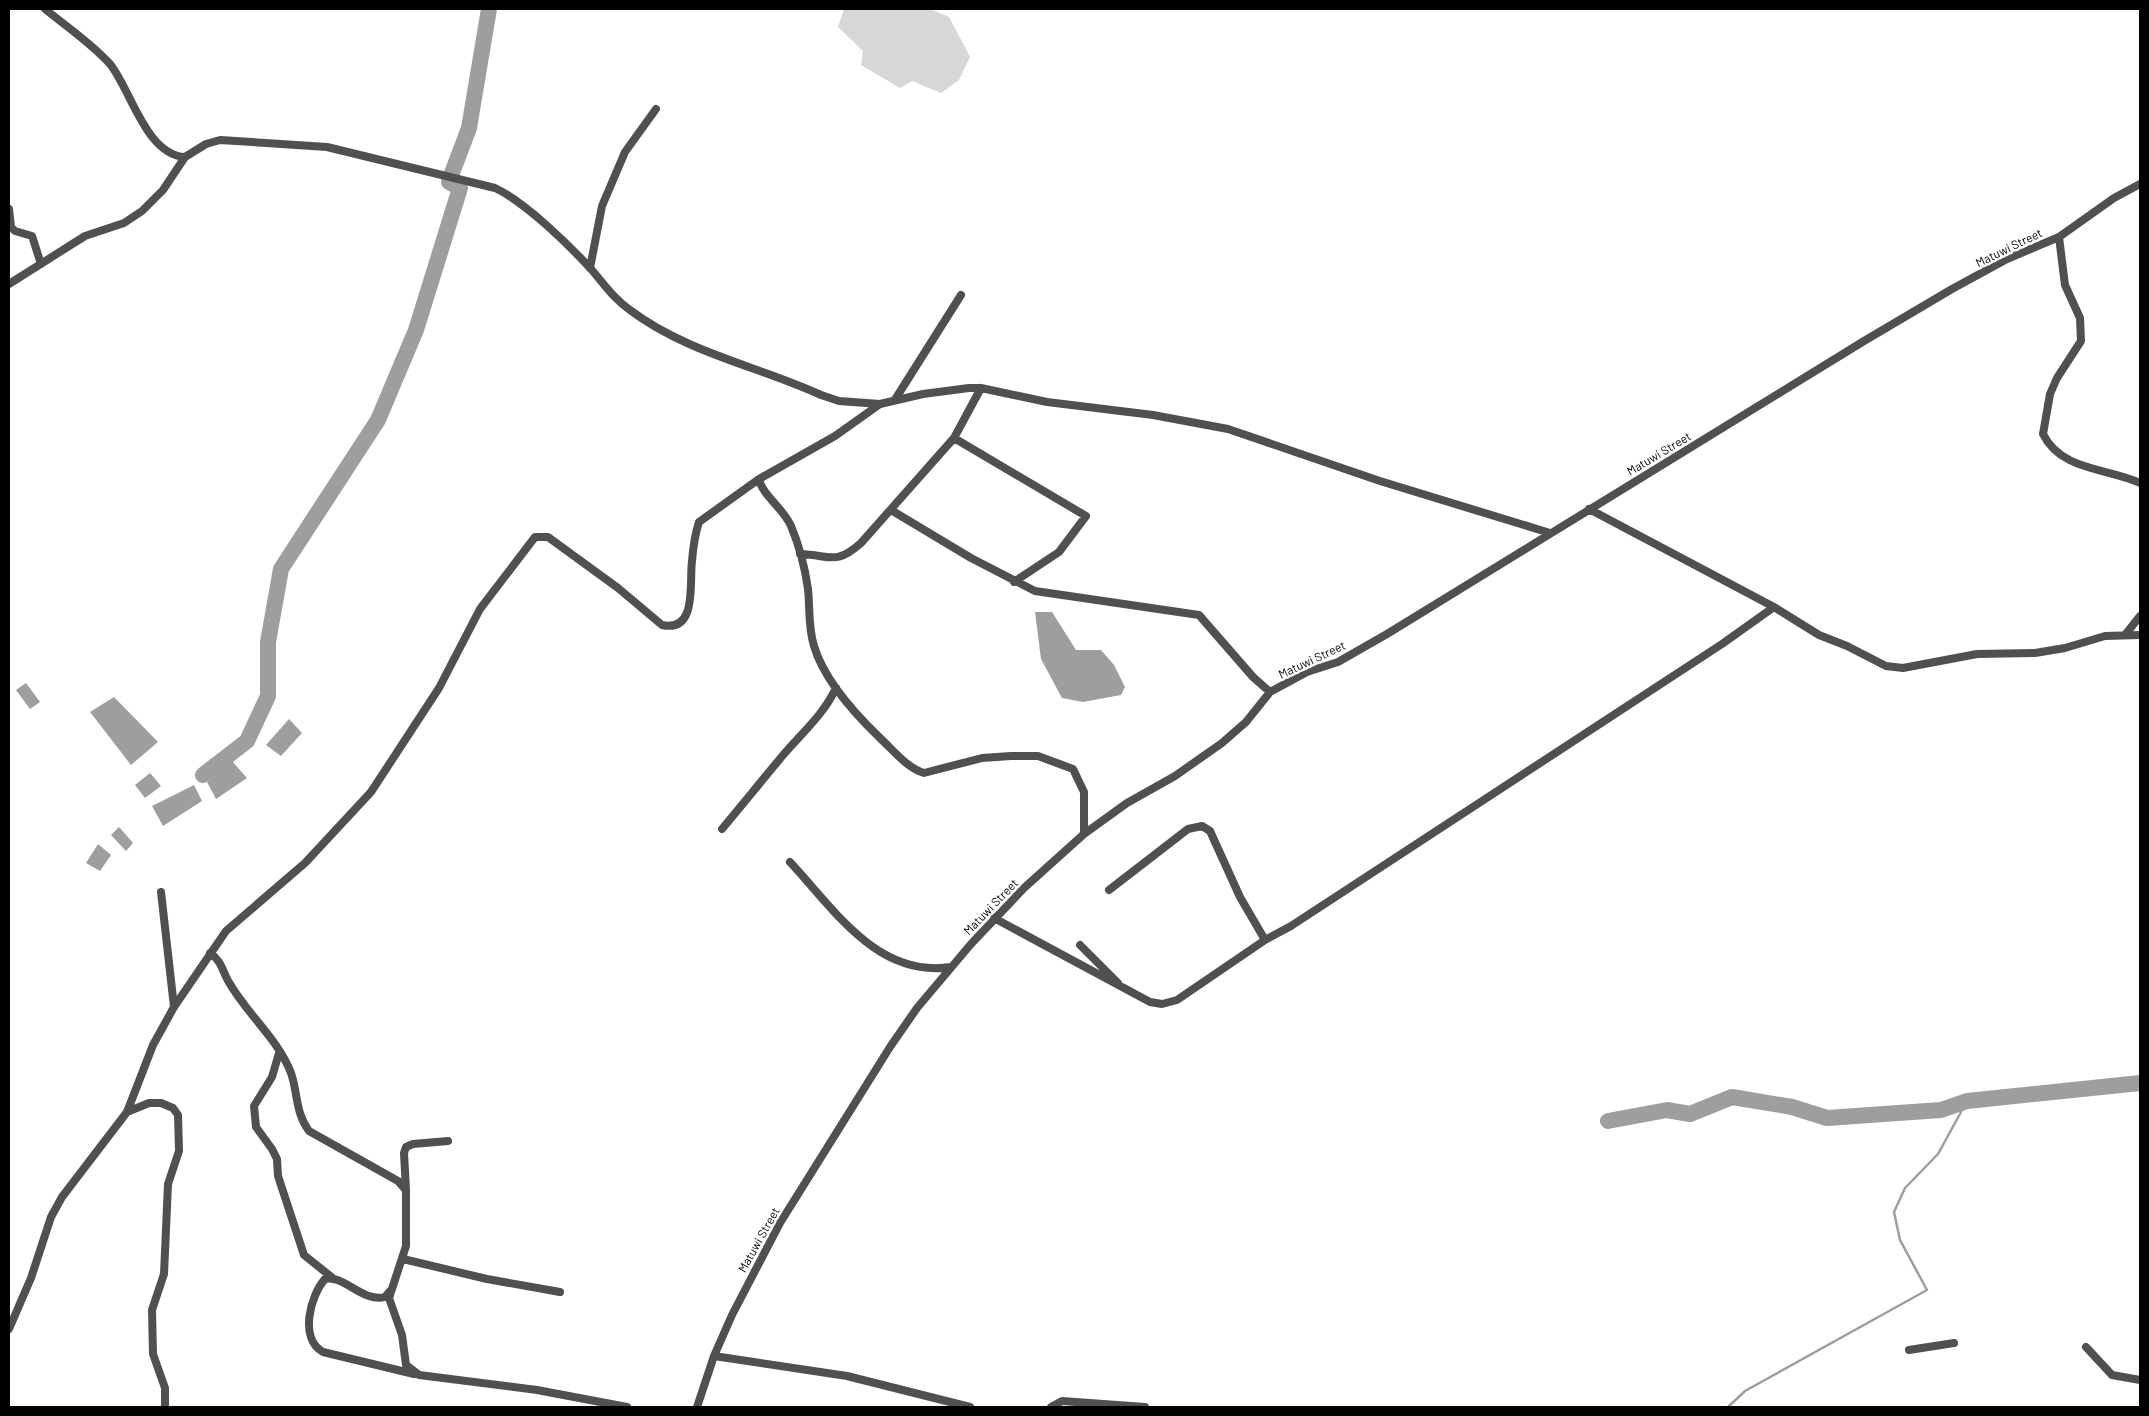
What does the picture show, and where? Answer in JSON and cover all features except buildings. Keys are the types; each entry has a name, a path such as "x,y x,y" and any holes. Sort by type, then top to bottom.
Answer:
{"street":[{"path":"45,9 91,45 111,66 155,139 174,155 185,157"},
{"path":"590,268 602,206 625,152 656,109"},
{"path":"9,284 85,236 124,223 142,212 163,190 185,157 206,144 220,140 311,145 482,184 508,194 590,268 619,301 644,320 674,337 839,401 880,404"},
{"name":"Matuwi Street","path":"697,1407 714,1356 756,1268 810,1173 890,1046 951,967 994,918 1084,834 1127,803 1175,776 1222,743 1246,722 1270,692 1307,672 1338,662 1952,289 2007,259 2059,236 2114,198 2140,184"},
{"path":"9,209 11,227 16,231 32,236 41,264"},
{"path":"2059,236 2066,285 2080,318 2081,341 2053,386 2043,434 2056,452 2070,461 2140,483"},
{"path":"896,398 961,295"},
{"path":"9,1329 28,1285 46,1228 56,1207 127,1112 153,1046 174,1007 210,953 231,926 305,863 371,792 439,688 480,609 535,537 548,537 618,588 662,625 670,627 680,623 692,600 692,560 699,522 759,480 836,436 880,404 896,398 969,388 981,388 1047,402 1153,414 1228,429 1380,481 1550,533"},
{"path":"800,554 831,558 847,555 861,543 954,438 981,388"},
{"path":"954,438 1086,516 1059,552 1014,582"},
{"path":"759,480 761,487 785,513 791,525 808,589 814,646 836,688 875,733 914,771 924,774 982,758 1038,756 1073,769 1084,792 1084,834"},
{"path":"1589,509 1774,608 1819,635 1886,666 1898,669 1977,654 2050,650 2105,636 2140,635"},
{"path":"891,510 1014,582 1035,591 1078,599 1158,607 1199,614 1254,677 1270,692"},
{"path":"994,918 1079,962 1124,990 1150,1002 1162,1004 1177,1000 1265,940 1291,926 1774,608"},
{"path":"2126,635 2140,616"},
{"path":"722,829 785,753 817,718 830,701 836,688"},
{"path":"1109,890 1188,829 1202,826 1210,831 1240,897 1265,940"},
{"path":"790,862 855,933 884,956 920,968 951,967"},
{"path":"161,892 174,1007"},
{"path":"1080,946 1124,990"},
{"path":"210,953 222,964 229,984 245,1007 262,1025 291,1074 296,1100 309,1131 398,1181 406,1190"},
{"path":"279,1053 274,1072 254,1106 256,1127 277,1159 278,1176 297,1240 304,1255 334,1279 374,1298 385,1297 390,1291 403,1259 406,1239 404,1153 406,1146 448,1141"},
{"path":"127,1112 148,1103 161,1102 173,1108 178,1115 179,1151 168,1184 164,1274 152,1310 153,1354 165,1388 166,1407"},
{"path":"403,1259 487,1280 560,1292"},
{"path":"334,1279 329,1278 323,1282 310,1312 310,1333 318,1349 419,1375 537,1390 627,1407"},
{"path":"390,1291 390,1305 404,1340 406,1364 419,1375"},
{"path":"1909,1350 1954,1343"},
{"path":"2086,1346 2112,1375 2140,1380"},
{"path":"714,1356 847,1376 970,1407"},
{"path":"1051,1407 1062,1401 1145,1407"}],"shaded area":[{"path":"844,9 930,9 949,17 970,57 959,80 941,93 912,81 900,88 861,65 863,51 838,27"},
{"path":"1035,612 1052,612 1076,650 1101,650 1114,665 1125,687 1121,695 1083,702 1062,698 1041,659"},
{"path":"26,683 40,702 30,709 16,690"},
{"path":"114,697 158,742 131,765 90,712"},
{"path":"289,719 302,733 281,756 266,745"},
{"path":"232,761 247,778 216,799 207,782"},
{"path":"150,773 161,786 145,798 135,785"},
{"path":"194,785 202,801 163,826 152,806"},
{"path":"119,827 133,843 126,851 111,835"},
{"path":"98,844 111,855 100,871 86,863"}],"waterway":[{"path":"452,173 469,128 489,9"},
{"path":"203,775 247,741 268,696 268,642 281,569 378,420 416,330 460,188 449,182"},
{"path":"1608,1121 1667,1110 1690,1114 1732,1097 1792,1107 1827,1118 1941,1110 1967,1101 2140,1083"},
{"path":"1728,1407 1745,1391 1927,1290 1900,1240 1894,1212 1905,1188 1938,1154 1967,1101"}]}
